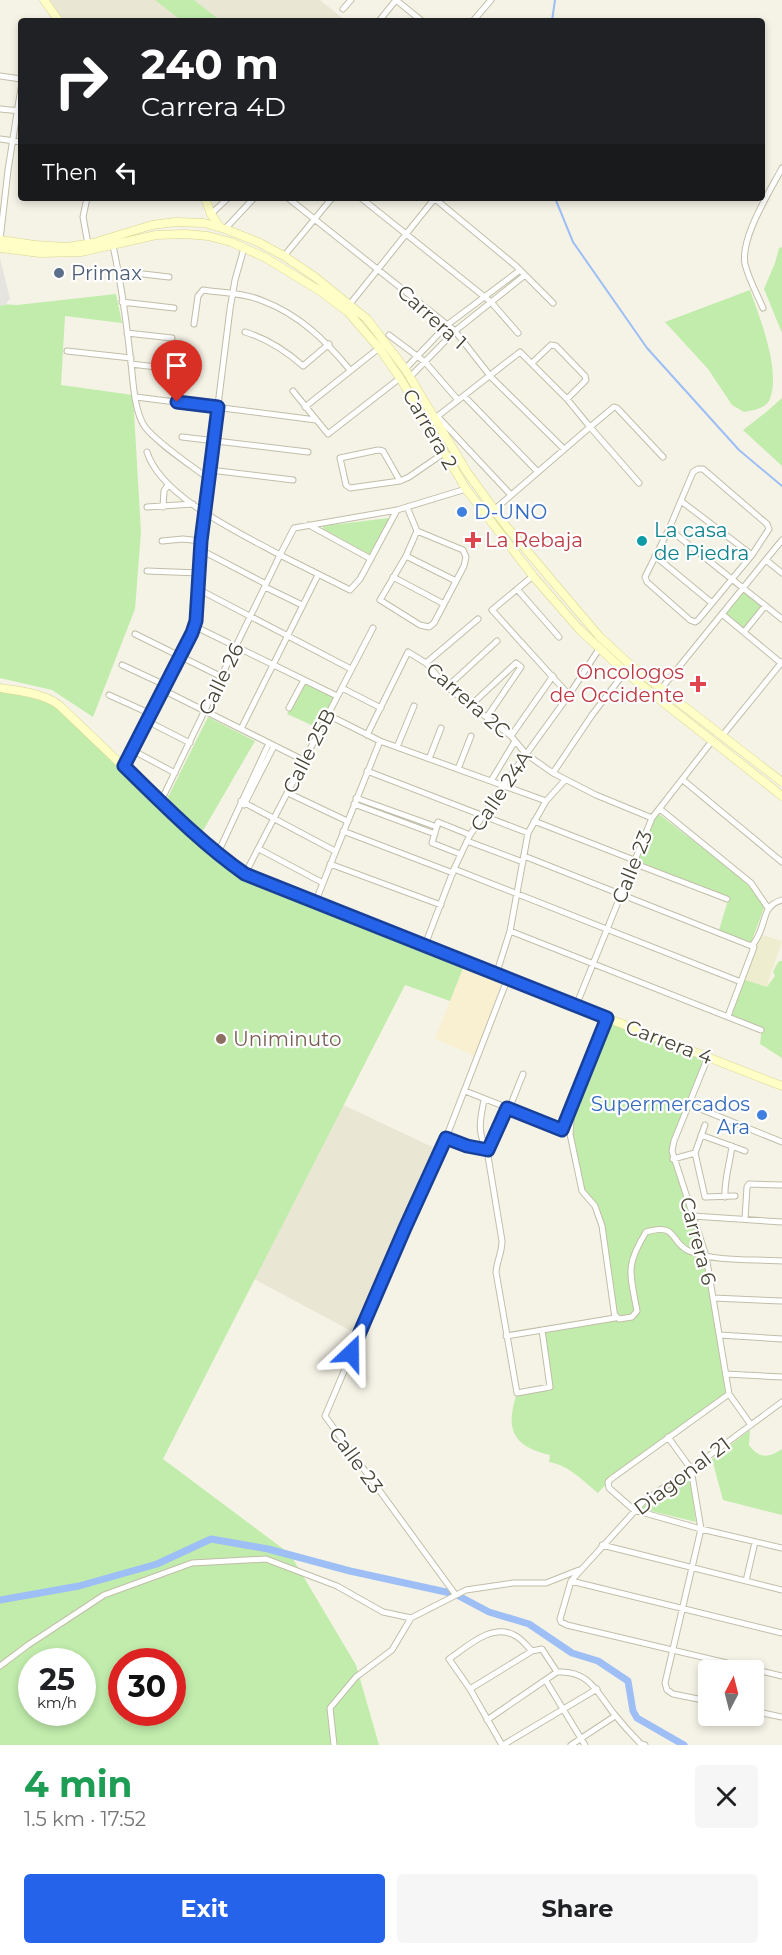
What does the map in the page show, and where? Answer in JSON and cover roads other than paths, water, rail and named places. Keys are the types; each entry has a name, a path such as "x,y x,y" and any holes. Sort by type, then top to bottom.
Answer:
{"main road":[{"path":"44,0 57,18"},
{"path":"206,201 211,214 222,228"},
{"name":"Carrera 2","path":"0,240 52,247 88,244 139,228 164,223 190,222 222,228 284,256 367,319 405,369 472,480 525,550 599,636 628,663 782,782"},
{"name":"Carrera 2","path":"0,248 40,253 81,252 156,235 185,234 231,242 286,268 320,291 348,312 379,348 400,378 464,487 533,576 572,621 625,672 782,796"},
{"path":"457,476 467,472"},
{"path":"464,487 466,481 472,480"},
{"name":"Carrera 4","path":"0,688 35,694 52,700 217,855 245,874 507,980 782,1086"}],"street":[{"path":"343,9 351,0"},
{"path":"381,18 396,0 418,18"},
{"path":"476,18 491,0"},
{"path":"0,76 18,79"},
{"path":"0,109 18,111"},
{"path":"0,240 12,141 18,115"},
{"path":"0,139 18,142"},
{"path":"763,308 745,262 747,241 782,168"},
{"path":"88,201 83,217 88,244"},
{"path":"211,214 225,201"},
{"path":"222,228 251,201"},
{"name":"Carrera 1","path":"292,201 455,331 491,377 564,449"},
{"path":"284,256 330,201"},
{"path":"365,201 491,302 518,333"},
{"path":"350,304 432,201"},
{"path":"438,201 523,272 553,303"},
{"path":"113,246 131,361 133,391 145,427 209,479"},
{"path":"124,766 194,626 201,541 232,294 244,248"},
{"path":"117,271 169,277"},
{"path":"405,369 447,325 484,297 523,272"},
{"path":"410,377 455,331 523,272"},
{"path":"194,324 198,296 203,290 262,300 300,320 329,344 350,370"},
{"path":"122,302 174,308"},
{"path":"245,332 275,344 303,366 329,344"},
{"path":"127,333 172,338"},
{"path":"389,335 425,362 458,400"},
{"path":"532,363 551,345 556,346 585,376 586,380 567,399"},
{"path":"305,407 379,348"},
{"path":"66,351 191,370"},
{"path":"512,495 435,418 491,377 520,352 567,399 639,483"},
{"path":"293,392 328,434 400,378"},
{"path":"464,396 537,472"},
{"path":"136,397 316,420"},
{"path":"494,510 614,407 663,456"},
{"path":"182,437 308,452"},
{"path":"399,481 383,451 340,458 346,485 350,488 399,481 410,477 444,453"},
{"path":"147,452 168,485 206,513 280,555 350,590 360,579 397,510"},
{"path":"698,469 703,469 767,524 769,529 752,555 695,622 645,580 669,529 693,472 698,469"},
{"path":"210,470 293,480"},
{"path":"163,507 168,485"},
{"path":"308,524 397,510 464,487"},
{"path":"681,501 752,555"},
{"path":"147,507 194,504"},
{"path":"407,507 417,531 463,550 466,557 464,566 434,623 429,627 420,626 380,600 406,556 417,531"},
{"path":"308,524 371,559"},
{"name":"Calle 26","path":"161,801 294,528 308,524"},
{"path":"669,529 782,620"},
{"path":"162,541 183,539 201,541"},
{"path":"661,689 782,540"},
{"path":"201,550 303,605"},
{"path":"406,556 456,581"},
{"path":"655,556 712,603"},
{"path":"766,560 782,573"},
{"path":"147,571 199,573"},
{"path":"241,729 318,575"},
{"path":"533,576 492,610 569,695"},
{"path":"393,577 444,604"},
{"path":"198,589 351,669"},
{"path":"517,589 560,637"},
{"path":"744,632 765,606"},
{"path":"722,614 782,662 722,736"},
{"path":"426,663 478,619"},
{"path":"194,626 338,696"},
{"name":"Calle 25B","path":"245,874 373,628"},
{"path":"135,634 222,677"},
{"path":"447,687 497,641"},
{"name":"Calle 24A","path":"425,945 460,854 470,836 599,649"},
{"name":"Carrera 2C","path":"381,708 408,652 426,663 447,687 513,739 526,754 553,773 596,795 652,818"},
{"path":"470,706 516,663 521,667 487,717"},
{"path":"122,665 205,712 305,761"},
{"path":"553,773 592,715 625,672"},
{"path":"490,781 513,739 553,676"},
{"path":"289,708 304,680"},
{"path":"342,688 381,708 368,735"},
{"path":"109,695 151,714"},
{"path":"397,747 414,706"},
{"path":"328,715 380,741 546,801"},
{"path":"147,721 190,743"},
{"path":"429,759 441,728"},
{"path":"458,770 471,736"},
{"path":"315,903 380,741"},
{"name":"Calle 23","path":"576,1006 652,818 712,741"},
{"path":"217,855 271,745"},
{"path":"132,750 175,773"},
{"path":"367,771 528,833"},
{"path":"496,975 510,931 528,833 546,801 565,780"},
{"path":"682,780 782,862"},
{"path":"288,793 347,821"},
{"path":"356,798 436,830"},
{"path":"243,803 335,851"},
{"path":"354,804 436,830"},
{"path":"660,809 751,883 768,908"},
{"path":"534,821 727,899"},
{"path":"460,854 432,843 438,822 470,836"},
{"path":"343,831 518,894 741,982"},
{"path":"467,842 523,859 753,946"},
{"path":"259,849 323,883"},
{"path":"330,864 441,906"},
{"path":"728,1016 768,908 782,900"},
{"path":"510,931 761,1030"},
{"name":"Calle 23","path":"455,1594 325,1416 446,1138 507,980"},
{"path":"562,1130 607,1018"},
{"name":"Carrera 6","path":"708,1057 674,1141 673,1159 706,1256 729,1394 751,1425"},
{"path":"488,1150 523,1074"},
{"path":"465,1091 570,1134"},
{"path":"484,1100 479,1125 481,1138 488,1150 502,1241 502,1252 496,1264 496,1272 517,1393 550,1387 542,1330"},
{"path":"688,1104 782,1142"},
{"path":"572,1106 570,1134 582,1191 595,1206 602,1226 615,1317"},
{"path":"705,1125 695,1153 705,1197 735,1196"},
{"path":"701,1135 745,1151"},
{"path":"446,1138 467,1146 488,1150"},
{"path":"725,1197 724,1184 730,1170 732,1146"},
{"path":"673,1159 695,1153"},
{"path":"745,1219 749,1184 782,1185"},
{"path":"693,1216 782,1222"},
{"path":"506,1336 615,1317 619,1319 632,1317 637,1311 629,1271 636,1249 646,1232 656,1229 668,1230 686,1250 706,1256 782,1261"},
{"path":"713,1298 782,1301"},
{"path":"719,1335 782,1339"},
{"path":"726,1374 782,1377"},
{"path":"729,1394 608,1482 609,1488 634,1510 782,1548"},
{"name":"Diagonal 21","path":"673,1650 561,1622 571,1581 644,1501 782,1402"},
{"path":"668,1437 691,1469 701,1529 665,1683 666,1690 673,1694 698,1699"},
{"path":"746,1581 755,1542"},
{"path":"603,1545 782,1590"},
{"path":"0,1666 104,1595 192,1563 266,1559 337,1586 383,1612 411,1618"},
{"path":"334,1745 330,1708 356,1677 392,1650 411,1618 466,1590 513,1583 546,1583 582,1569"},
{"path":"571,1581 782,1633"},
{"path":"532,1651 516,1635 502,1631 477,1640 449,1659 470,1689 503,1745 597,1689"},
{"path":"470,1689 532,1651 542,1649 557,1672"},
{"path":"673,1650 782,1676"},
{"path":"487,1720 557,1672 570,1671 579,1674 597,1689 615,1716 642,1745"},
{"path":"546,1681 585,1745"},
{"path":"764,1713 782,1717"},
{"path":"571,1745 615,1716"}],"waterway":[{"path":"552,18 555,0"},
{"path":"556,201 573,242 647,348 739,450 782,486"},
{"path":"0,1600 79,1586 157,1564 211,1539 268,1549 350,1571 455,1594 489,1612 529,1624 572,1653 598,1661 628,1681 633,1711 637,1718 684,1745"}],"place":[{"name":"Primax","path":"59,273"},
{"name":"D-UNO","path":"462,512"},
{"name":"La Rebaja","path":"473,540"},
{"name":"La casa de Piedra","path":"642,541"},
{"name":"Oncologos de Occidente","path":"698,684"},
{"name":"Uniminuto","path":"221,1039"},
{"name":"Supermercados Ara","path":"762,1115"}]}
